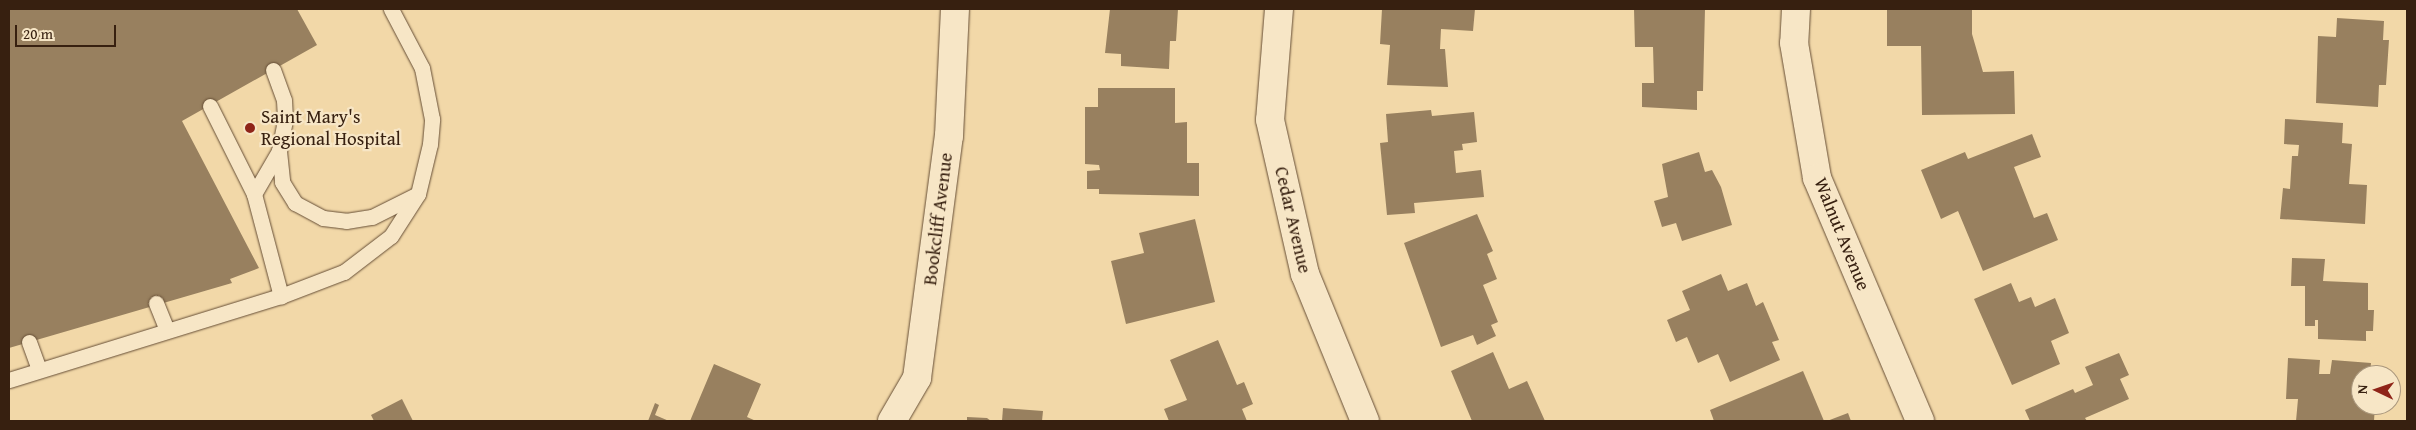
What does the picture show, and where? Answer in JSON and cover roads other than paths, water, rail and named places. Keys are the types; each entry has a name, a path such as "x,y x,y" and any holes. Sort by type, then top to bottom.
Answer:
{"street":[{"name":"Bookcliff Avenue","path":"892,421 917,378 948,136 955,9"},
{"name":"Cedar Avenue","path":"1279,9 1270,120 1304,274 1365,421"},
{"name":"Walnut Avenue","path":"1796,9 1794,43 1817,178 1920,421"}],"lane":[{"path":"9,380 281,296 344,272 368,257 405,218 418,194 430,144 430,94 422,68 391,9"},
{"path":"274,70 284,100 279,151 282,182 295,203 323,218 346,221 372,217 418,194"},
{"path":"210,106 254,194 281,296"},
{"path":"254,194 279,151"},
{"path":"156,303 167,330"},
{"path":"28,342 40,369"}],"place":[{"name":"Saint Mary's Regional Hospital","path":"250,128"}]}
